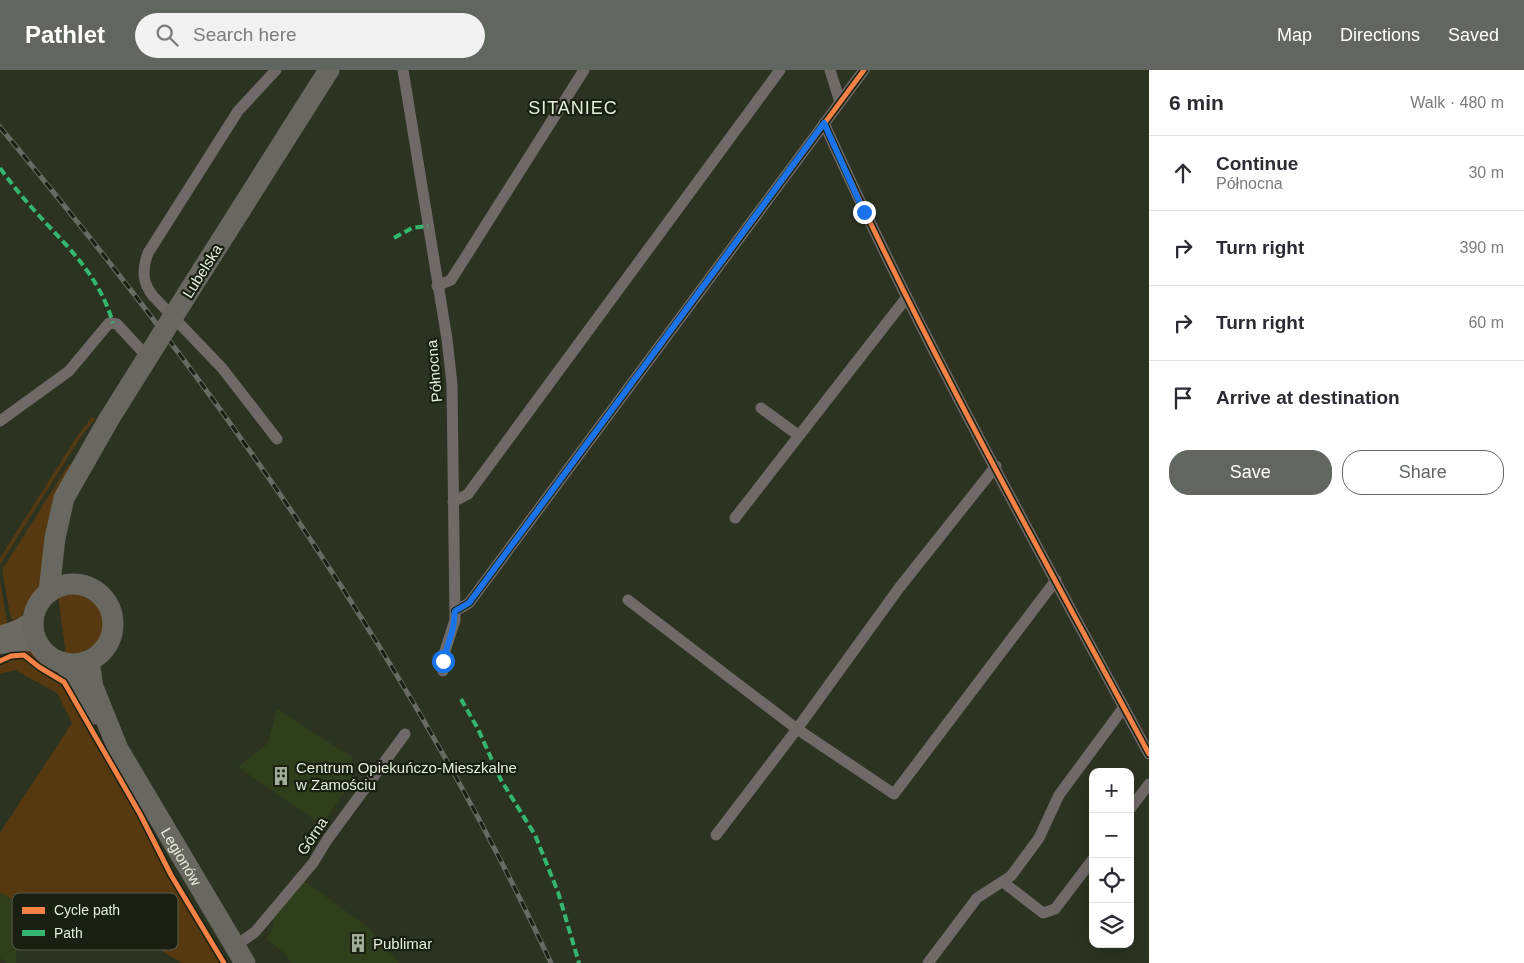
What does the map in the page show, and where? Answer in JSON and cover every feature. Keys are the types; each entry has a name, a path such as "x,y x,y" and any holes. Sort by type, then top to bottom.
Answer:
{"highway":[{"name":"Lubelska","path":"49,592 59,518 64,498 109,419 329,70"},
{"name":"Lubelska","path":"71,584 64,569 63,551 78,473"},
{"path":"71,584 84,586 96,591 105,601 111,612 112,632 108,644 100,654 88,661 77,664 65,664 49,657 38,644 33,632 33,620 38,604 49,592 71,584"},
{"name":"Legionów","path":"88,661 93,687 118,749"},
{"name":"Legionów","path":"65,664 97,721 118,749 240,955"}],"main road":[{"path":"0,635 20,628 33,620"},
{"path":"0,645 29,642 38,644"}],"street":[{"path":"276,70 233,119 148,253 143,277 147,288 153,296 222,368 277,440"},
{"name":"Północna","path":"403,70 447,338 452,384 455,611 453,628 443,661 443,671"},
{"path":"438,286 451,280 584,70"},
{"path":"453,502 468,494 780,70"},
{"path":"830,70 840,102"},
{"path":"455,611 469,603 864,70"},
{"path":"824,123 862,207 907,297 1149,754"},
{"path":"736,518 907,297"},
{"path":"0,421 69,371 109,323 117,324 140,349"},
{"path":"761,408 798,436"},
{"path":"716,835 797,729 899,588 996,466"},
{"path":"628,600 797,729 894,794 1056,580"},
{"path":"928,963 977,898 990,887 1003,882 1010,876 1039,838 1059,795 1124,707"},
{"name":"Górna","path":"240,955 255,932 313,863 327,840 405,734"},
{"path":"1134,804 1149,784"},
{"path":"1003,882 1043,914 1055,909 1089,864"}],"shaded area":[{"path":"92,417 95,419 80,438 0,565 0,558 76,438"},
{"path":"69,464 72,465 43,584 32,595 21,619 14,624 10,614 2,570"},
{"path":"0,580 7,621 6,627 0,628"},
{"path":"68,593 84,595 96,603 102,614 104,626 101,639 93,649 82,655 66,655 58,596"},
{"path":"19,648 30,651 40,662 60,674 62,678 40,666 29,654 20,652"},
{"path":"21,657 62,684 137,814 167,875 221,963 182,963 160,950 178,950 178,893 12,893 12,899 0,892 0,833 72,723 57,693 15,670 0,674 0,663"},
{"path":"277,709 352,757 353,779 322,825 238,767 268,743"},
{"path":"303,880 369,928 399,963 291,963 287,955 266,939 273,928 273,918"},
{"path":"0,892 12,899 12,950 16,950 16,963 7,963 0,958"}],"railway":[{"path":"0,127 156,323 231,424 302,527 371,633 435,741 496,851 551,963"}],"marked path":[{"path":"0,168 90,275 107,305 113,323"},
{"path":"394,238 412,228 428,226"},
{"path":"461,699 478,729 501,780 535,835 558,892 579,963"}],"cycle path":[{"path":"455,611 469,603 864,70"},
{"path":"824,123 861,204 940,363 1149,754"},
{"path":"0,661 11,656 24,655 39,667 64,682 140,814 171,875 224,963"}],"place":[{"name":"Centrum Opiekuńczo-Mieszkalne w Zamościu","path":"281,776"},
{"name":"Publimar","path":"358,943"}],"district":[{"name":"SITANIEC","path":"573,108"}],"route":[{"path":"443,661 451,637 455,611 469,603 542,501 824,123 864,212"}]}
